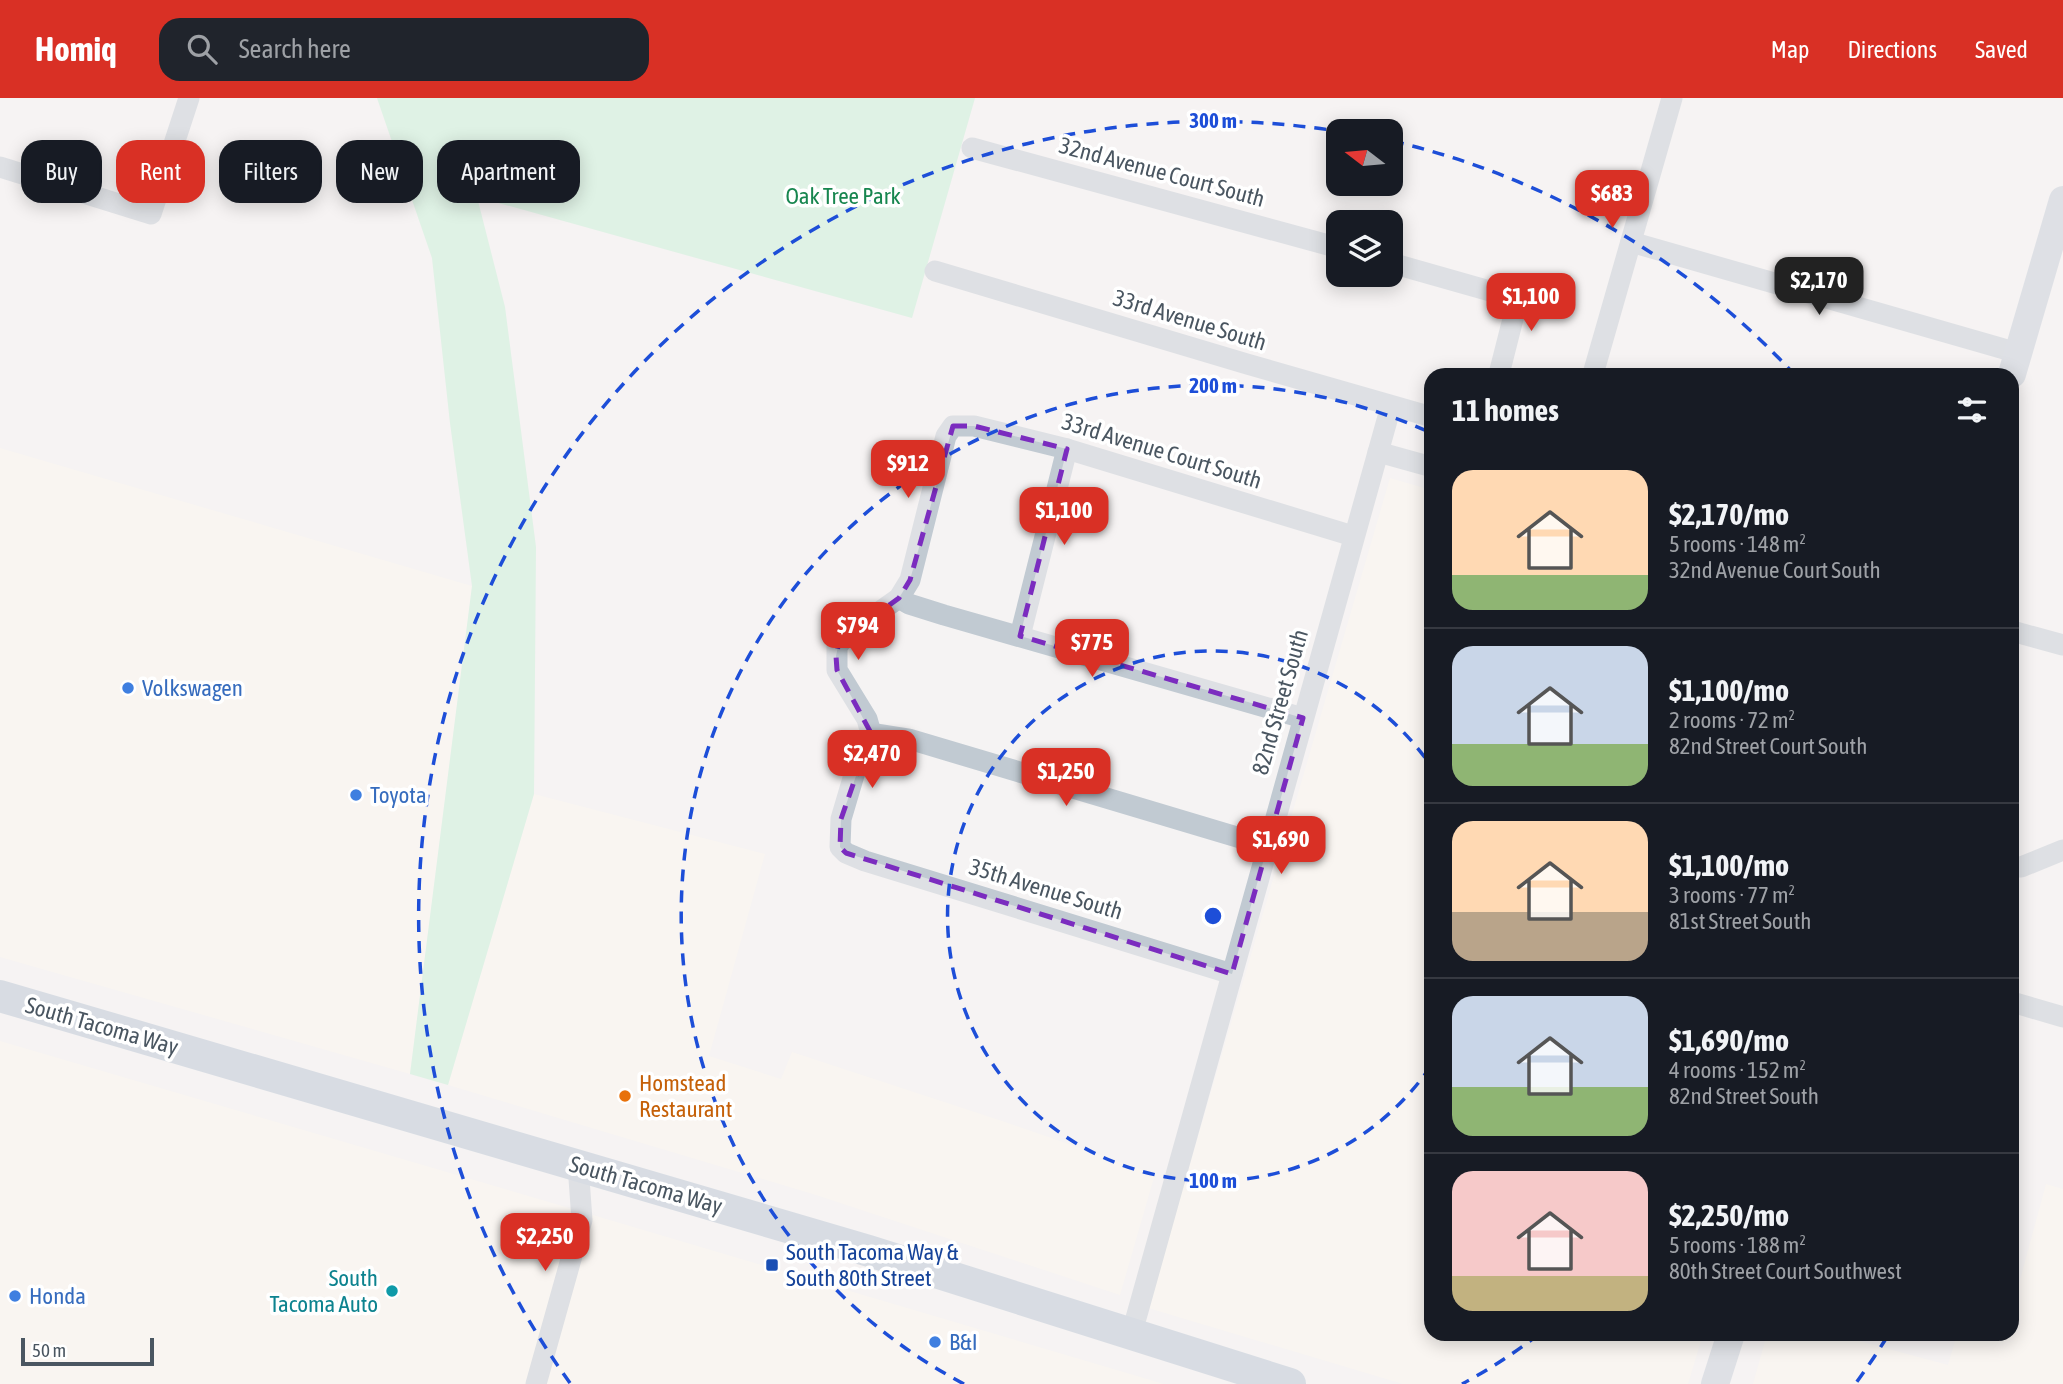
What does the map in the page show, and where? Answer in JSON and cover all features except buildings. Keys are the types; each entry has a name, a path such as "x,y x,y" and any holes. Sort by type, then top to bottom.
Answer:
{"main road":[{"path":"2015,364 2063,200"},
{"name":"South Tacoma Way","path":"0,996 869,1251 1131,1336 1290,1384"},
{"path":"1715,1384 1729,1341"}],"street":[{"path":"0,167 151,214 189,98"},
{"path":"1595,368 1672,98"},
{"name":"32nd Avenue Court South","path":"972,148 1326,244"},
{"path":"1631,242 2015,364"},
{"path":"1403,266 1511,297 1516,307 1501,368"},
{"name":"33rd Avenue South","path":"934,271 1424,415"},
{"name":"82nd Street South","path":"1131,1336 1391,406"},
{"name":"33rd Avenue Court South","path":"899,598 910,580 946,436 953,426 974,426 1067,449 1353,536"},
{"path":"1020,636 1067,449"},
{"path":"1378,452 1424,465"},
{"path":"1267,846 909,739 871,733 867,719 837,670 837,647 845,636 899,598 933,612 1303,718"},
{"path":"2019,633 2063,645"},
{"name":"35th Avenue South","path":"871,733 841,819 840,847 846,853 1232,974"},
{"path":"2021,867 2063,849"},
{"path":"2019,1004 2063,1017"},
{"path":"536,1384 582,1220 578,1165"}],"highlighted area":[{"path":"953,426 974,426 1067,449 1020,636 1303,718 1232,974 846,853 840,847 841,819 871,733 837,670 839,642 899,598 910,580"}],"shaded area":[{"path":"0,448 472,586 410,1074 0,957"},
{"path":"1390,478 1424,488 1424,1341 1701,1341 1688,1384 1403,1384 1148,1308"},
{"path":"534,794 765,854 709,1056 781,1079 792,1052 1155,1174 1120,1295 816,1195 448,1085"},
{"path":"0,1041 559,1205 1164,1384 0,1384"},
{"path":"2046,1184 2063,1189 2063,1384 1753,1384 1765,1341 1859,1341 1948,1365 1955,1341 2019,1341 2019,1284"}],"green space":[{"name":"Oak Tree Park","path":"377,98 975,98 912,318 499,203 580,203 580,140 437,140 437,203 479,203 505,307 536,547 534,794 448,1085 410,1074 472,586 450,423 432,258 413,203 423,203 423,140 391,140"}],"place":[{"name":"Volkswagen","path":"128,688"},
{"name":"Toyota","path":"356,795"},
{"name":"Homstead Restaurant","path":"625,1096"},
{"name":"South Tacoma Way & South 80th Street","path":"772,1265"},
{"name":"South Tacoma Auto","path":"392,1291"},
{"name":"Honda","path":"15,1296"},
{"name":"B&I","path":"935,1342"}]}
